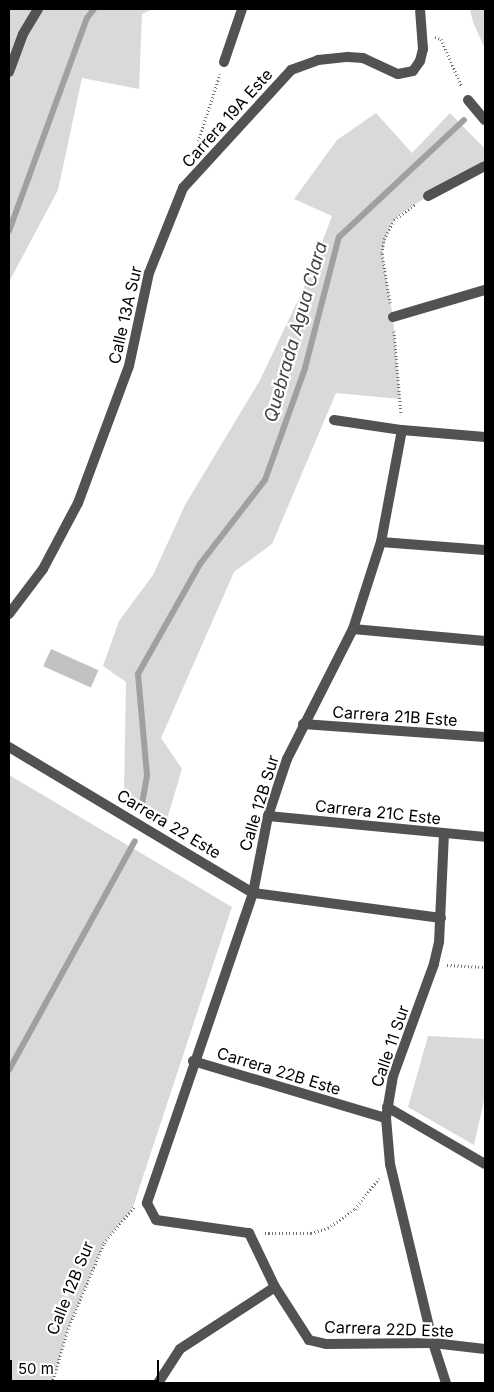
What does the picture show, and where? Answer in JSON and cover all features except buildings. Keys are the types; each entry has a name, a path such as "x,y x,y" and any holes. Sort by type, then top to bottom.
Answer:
{"street":[{"path":"9,72 23,34 38,9"},
{"path":"224,62 242,9"},
{"path":"420,9 423,33"},
{"name":"Carrera 19A Este","path":"183,188 291,70 318,60 348,57 363,58 386,71 406,73 417,66 423,49 423,33"},
{"path":"468,100 485,120"},
{"path":"428,196 485,166"},
{"name":"Calle 13A Sur","path":"11,607 51,555 78,503 126,375 149,273 183,188"},
{"path":"392,318 485,290"},
{"path":"334,420 402,430 485,437"},
{"name":"Calle 12B Sur","path":"249,1233 156,1220 147,1203 150,1188 193,1061 253,893 268,816 287,759 303,724 353,629 381,542 402,430"},
{"path":"381,542 485,550"},
{"path":"353,629 485,641"},
{"name":"Carrera 21B Este","path":"303,724 485,737"},
{"name":"Carrera 22 Este","path":"9,747 253,893 441,918"},
{"name":"Carrera 21C Este","path":"268,816 485,838"},
{"name":"Calle 11 Sur","path":"444,834 441,918 434,964 393,1076 386,1118 390,1164 432,1342 446,1383"},
{"name":"Carrera 22B Este","path":"193,1061 386,1118"},
{"path":"387,1107 485,1164"},
{"name":"Carrera 22D Este","path":"249,1233 275,1287 308,1340 326,1344 432,1342 485,1349"},
{"path":"158,1383 180,1349 275,1287"}],"path":[{"path":"423,33 441,39 468,100"},
{"path":"192,161 224,62"},
{"path":"390,226 399,215 428,196"},
{"path":"434,964 485,967"},
{"path":"249,1233 311,1233 328,1228 344,1220 390,1164"},
{"name":"Calle 12B Sur","path":"52,1383 68,1329 104,1243 150,1188"}],"shaded area":[{"path":"9,9 153,9 142,14 139,89 82,78 58,190 9,282"},
{"path":"470,9 485,9 485,49 473,22"},
{"path":"376,113 412,153 450,113 485,149 485,166 428,196 399,215 390,226 382,253 393,317 400,399 336,393 272,544 234,572 161,738 182,769 167,819 124,792 126,682 103,666 119,621 153,575 185,505 260,380 308,279 332,216 294,199 337,140"},
{"path":"9,775 232,907 133,1207 104,1243 68,1329 52,1383 9,1383"},
{"path":"428,1036 485,1039 485,1096 474,1145 408,1107"}],"waterway":[{"path":"9,231 87,18 94,9"},
{"name":"Quebrada Agua Clara","path":"142,804 147,775 138,674 200,564 265,480 305,368 339,237 464,120"},
{"name":"Quebrada Agua Clara","path":"9,1070 135,841"}]}
